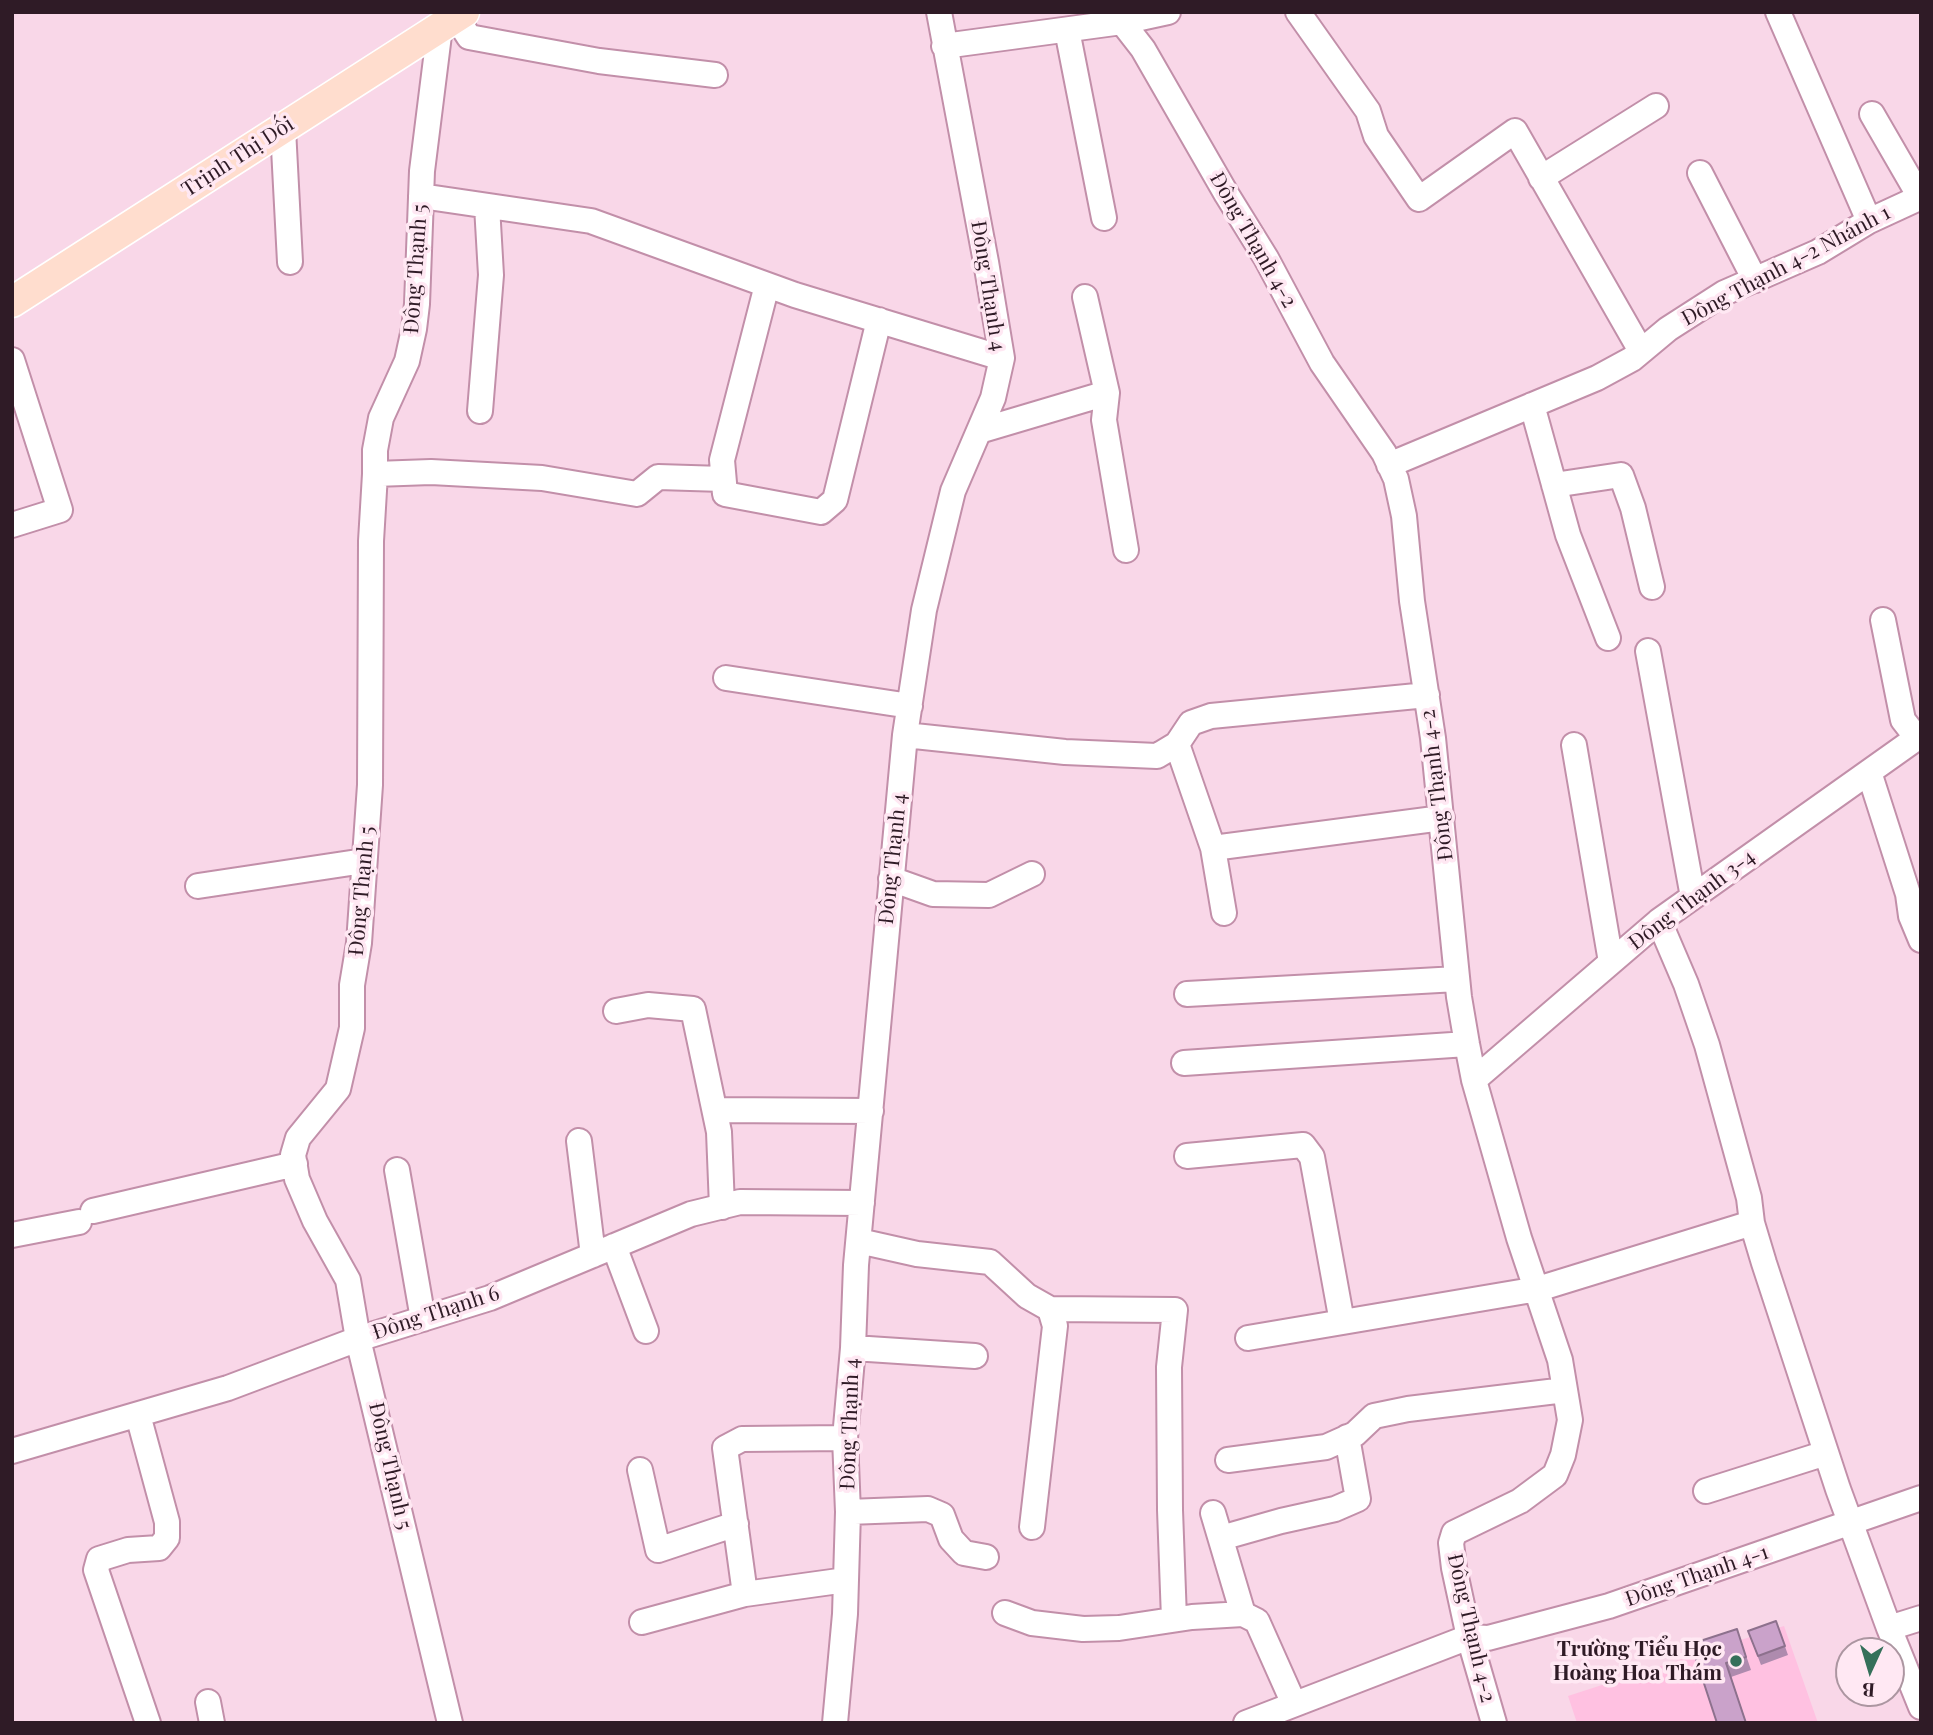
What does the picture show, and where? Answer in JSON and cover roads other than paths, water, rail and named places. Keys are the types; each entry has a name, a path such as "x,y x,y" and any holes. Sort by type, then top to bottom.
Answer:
{"main road":[{"name":"Trịnh Thị Dối","path":"12,302 458,16"}],"street":[{"name":"Đông Thạnh 4","path":"835,1723 846,1580 848,1512 845,1438 853,1348 856,1265 905,735 924,610 953,491 993,398 1002,358 939,12"},
{"path":"944,46 1122,22 1168,12"},
{"path":"1298,12 1368,111 1376,136 1419,199 1514,131 1641,351"},
{"path":"1778,12 1868,221"},
{"path":"458,16 469,37 599,61 715,75"},
{"name":"Đông Thạnh 5","path":"450,1723 358,1339 348,1280 315,1221 298,1179 293,1155 298,1138 338,1089 352,1028 352,985 359,943 370,785 371,541 375,450 381,418 407,361 414,329 422,171 458,16"},
{"name":"Đông Thạnh 4-2","path":"1122,22 1143,49 1266,258 1322,363 1384,453 1396,479 1404,516 1412,601 1427,695 1457,979 1467,1044 1474,1080 1519,1238 1560,1360 1570,1420 1563,1455 1555,1475 1520,1501 1454,1533 1451,1543 1469,1637 1494,1723"},
{"path":"1067,30 1104,218"},
{"path":"1541,178 1656,106"},
{"path":"1872,114 1921,197"},
{"path":"283,129 290,262"},
{"path":"1700,173 1755,280"},
{"path":"421,196 591,221 767,285 1002,358"},
{"name":"Đông Thạnh 4-2 Nhánh 1","path":"1389,465 1597,378 1724,293 1818,252 1868,221 1921,197"},
{"path":"480,411 491,275 487,206"},
{"path":"767,285 722,460 725,494 821,512 835,500 878,320"},
{"path":"1085,297 1107,393 1104,419 1126,550"},
{"path":"12,360 60,510 12,525"},
{"path":"979,431 1107,393"},
{"path":"1532,405 1567,535 1608,638"},
{"path":"376,474 431,472 542,478 637,494 658,477 723,479"},
{"path":"1554,485 1621,475 1633,509 1652,587"},
{"path":"1883,620 1903,720 1919,737"},
{"path":"1648,651 1693,897"},
{"path":"726,678 910,706"},
{"path":"905,735 1065,752 1157,756 1177,744 1191,723 1211,716 1427,695"},
{"name":"Đông Thạnh 3-4","path":"1474,1080 1659,921 1919,737"},
{"path":"1177,744 1213,848 1224,913"},
{"path":"1574,745 1611,962"},
{"path":"1869,772 1908,894 1910,916 1921,940"},
{"path":"1213,848 1442,818"},
{"path":"198,886 364,861"},
{"path":"891,879 933,894 989,895 1032,874"},
{"path":"1659,921 1686,984 1707,1045 1749,1198 1752,1223 1826,1452 1889,1628 1921,1707"},
{"path":"1187,994 1457,979"},
{"path":"616,1012 648,1004 693,1009 719,1132 722,1207"},
{"path":"1184,1063 1467,1044"},
{"path":"715,1110 871,1111"},
{"path":"579,1142 604,1251 646,1331"},
{"path":"1187,1156 1303,1144 1312,1157 1342,1322"},
{"path":"12,1235 295,1164"},
{"path":"397,1170 423,1319"},
{"name":"Đông Thạnh 6","path":"12,1451 228,1388 358,1339 490,1298 691,1214 740,1202 862,1203"},
{"path":"1248,1338 1538,1289 1752,1223"},
{"path":"859,1241 917,1254 990,1262 1027,1296 1050,1310 1175,1310 1169,1367 1174,1619"},
{"path":"1032,1527 1055,1326 1050,1310"},
{"path":"853,1348 975,1356"},
{"path":"1228,1460 1326,1447 1355,1434 1374,1416 1409,1409 1565,1391"},
{"path":"138,1415 167,1522 167,1538 159,1548 128,1550 99,1559 96,1570 148,1723"},
{"path":"1221,1538 1335,1509 1358,1499 1347,1437"},
{"path":"745,1594 725,1448 742,1439 845,1438"},
{"path":"1706,1491 1826,1452"},
{"path":"640,1470 659,1550 736,1524"},
{"name":"Đông Thạnh 4-1","path":"1246,1723 1469,1637 1488,1638 1609,1606 1921,1498"},
{"path":"848,1512 928,1508 942,1514 951,1539 964,1553 986,1557"},
{"path":"1213,1513 1243,1614"},
{"path":"642,1622 745,1594 846,1580"},
{"path":"1004,1613 1032,1623 1083,1629 1119,1628 1174,1619 1243,1614 1257,1621 1294,1704"},
{"path":"1889,1628 1921,1618"}],"place":[{"name":"Trường Tiểu Học Hoàng Hoa Thám","path":"1736,1661"}]}
